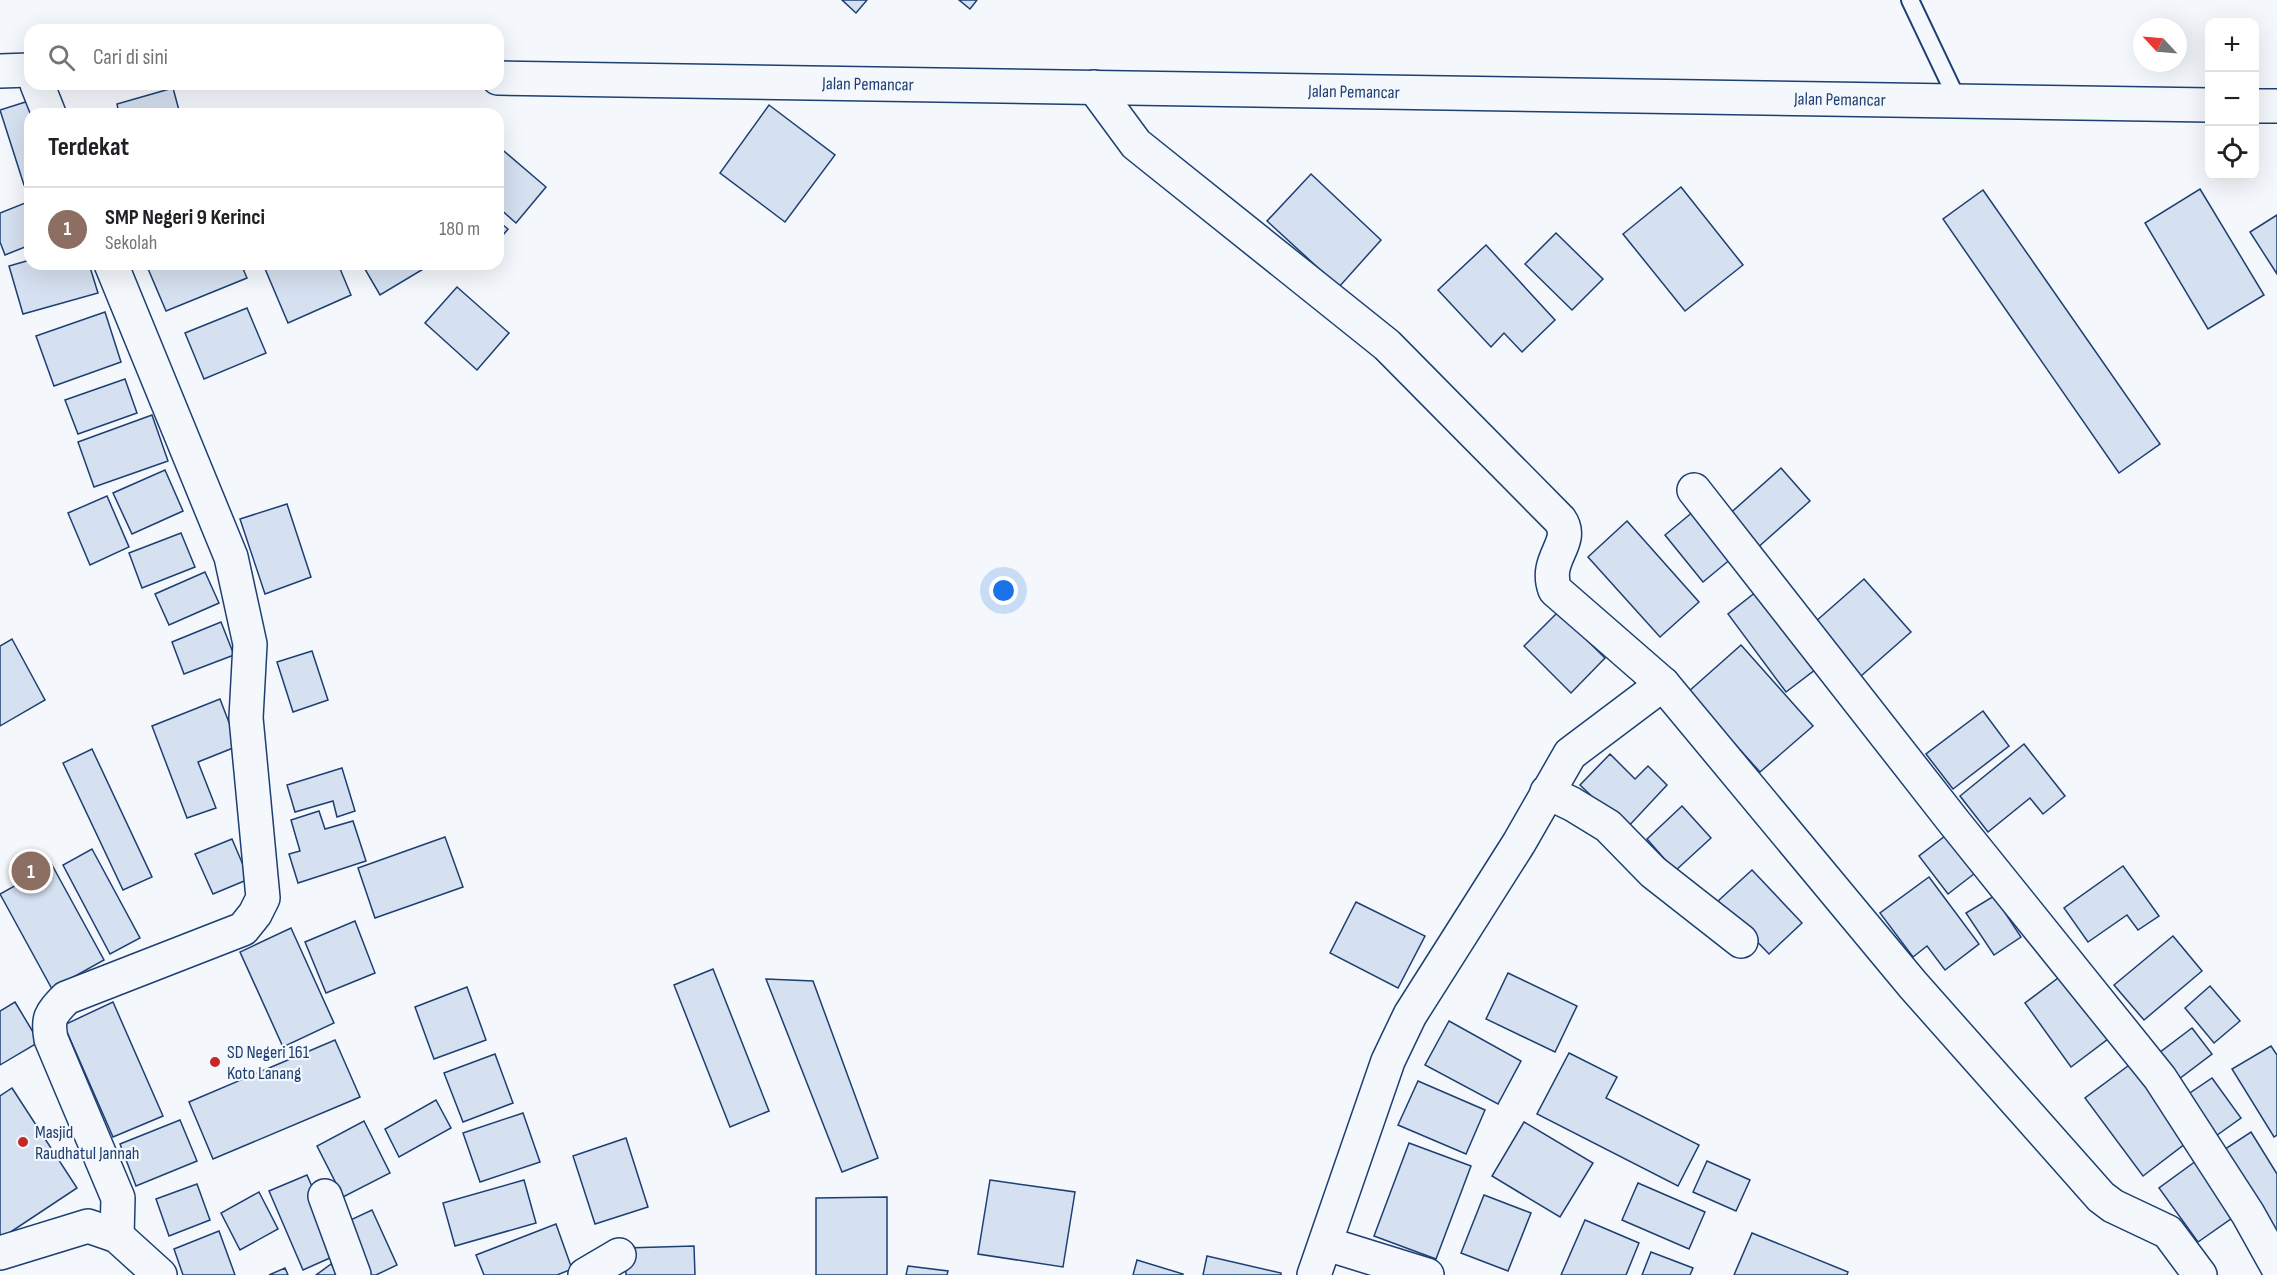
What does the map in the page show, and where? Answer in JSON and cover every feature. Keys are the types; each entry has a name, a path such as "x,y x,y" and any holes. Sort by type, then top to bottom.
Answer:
{"street":[{"path":"0,70 24,70"},
{"name":"Jalan Pemancar","path":"504,78 2205,105"},
{"path":"1094,87 1136,144 1387,345 1560,520 1566,528 1564,539 1551,567 1551,579 1555,590 1663,684 1913,985 2100,1197 2113,1206 2168,1232 2200,1275"},
{"path":"39,90 47,108"},
{"path":"2259,106 2277,106"},
{"path":"113,270 231,557 250,644 246,718 263,898 255,914 243,929 66,998 52,1012 48,1023 51,1039 118,1198 117,1236"},
{"path":"1694,490 1954,822 2160,1078 2248,1214 2277,1266"},
{"path":"1314,1275 1327,1245 1388,1061 1410,1015 1519,843 1570,754 1663,684"},
{"path":"1547,792 1608,826 1653,872 1741,941"},
{"path":"325,1196 354,1275"},
{"path":"0,1253 88,1226 117,1236 160,1275"},
{"path":"1327,1245 1427,1275"},
{"path":"585,1275 619,1255"}],"lane":[{"path":"1910,0 1958,101"}],"building":[{"path":"842,0 867,0 856,13"},
{"path":"959,0 977,0 970,9"},
{"path":"166,90 174,90 178,108 118,108 117,104"},
{"path":"35,99 38,108 24,108 24,185 0,110"},
{"path":"769,105 835,155 785,222 720,173"},
{"path":"504,151 546,187 516,223 504,212"},
{"path":"1311,174 1381,240 1339,287 1267,221"},
{"path":"1681,187 1743,265 1685,311 1623,234"},
{"path":"2200,189 2264,295 2208,329 2145,223"},
{"path":"1983,190 2160,444 2119,473 1943,219"},
{"path":"24,203 24,247 5,255 0,242 0,213"},
{"path":"2277,215 2277,274 2250,232"},
{"path":"1556,233 1603,279 1572,310 1525,264"},
{"path":"1486,245 1555,320 1522,352 1504,333 1491,347 1438,290"},
{"path":"24,262 24,270 91,270 98,293 23,314 9,266"},
{"path":"149,270 244,270 247,278 166,311"},
{"path":"266,270 341,270 351,295 288,323"},
{"path":"365,270 422,270 380,295"},
{"path":"457,287 509,333 477,370 425,323"},
{"path":"247,308 266,353 204,379 185,333"},
{"path":"105,312 121,362 54,386 36,336"},
{"path":"125,379 137,413 78,434 65,400"},
{"path":"152,415 168,461 94,487 78,442"},
{"path":"1781,468 1810,501 1755,550 1726,517"},
{"path":"165,470 183,511 132,534 113,493"},
{"path":"107,496 129,547 90,565 68,513"},
{"path":"287,504 311,577 265,594 240,519"},
{"path":"1694,511 1732,558 1703,582 1665,535"},
{"path":"1627,521 1699,602 1660,637 1588,557"},
{"path":"181,533 195,567 142,588 129,553"},
{"path":"205,572 219,603 169,625 155,594"},
{"path":"1864,579 1911,632 1861,676 1815,622"},
{"path":"1761,588 1820,666 1786,692 1728,614"},
{"path":"1558,612 1605,658 1571,693 1524,646"},
{"path":"221,622 234,655 184,674 172,642"},
{"path":"12,639 45,700 0,726 0,646"},
{"path":"1741,645 1813,726 1760,772 1688,692"},
{"path":"312,651 328,700 293,712 277,662"},
{"path":"220,699 238,746 198,762 216,808 187,818 152,726"},
{"path":"1983,711 2009,746 1953,789 1926,754"},
{"path":"2024,744 2065,796 2043,814 2030,798 1988,832 1960,796"},
{"path":"92,749 152,877 123,890 63,763"},
{"path":"1610,754 1635,779 1648,766 1667,785 1626,829 1580,785"},
{"path":"342,768 355,811 337,817 333,801 295,812 287,785"},
{"path":"1682,806 1711,838 1675,871 1647,839"},
{"path":"319,811 325,829 353,821 366,861 298,883 289,854 300,851 291,820"},
{"path":"1949,833 1979,870 1948,894 1919,856"},
{"path":"445,837 463,887 375,918 358,868"},
{"path":"232,839 249,879 213,894 195,854"},
{"path":"92,849 140,938 110,954 63,865"},
{"path":"52,865 104,960 52,989 0,894"},
{"path":"2123,866 2159,916 2138,930 2127,915 2088,942 2064,908"},
{"path":"1752,870 1802,923 1769,954 1718,901"},
{"path":"1929,877 1979,944 1945,970 1927,946 1913,957 1880,913"},
{"path":"1994,896 2021,937 1994,955 1966,913"},
{"path":"1356,902 1425,936 1398,988 1330,953"},
{"path":"355,921 375,973 326,993 305,942"},
{"path":"291,928 334,1023 283,1047 240,952"},
{"path":"2173,936 2202,971 2144,1020 2114,985"},
{"path":"713,969 769,1111 730,1127 674,985"},
{"path":"1508,973 1577,1006 1555,1052 1486,1019"},
{"path":"2062,975 2108,1039 2071,1067 2025,1003"},
{"path":"766,979 813,981 878,1158 842,1172"},
{"path":"2210,986 2240,1021 2214,1043 2185,1008"},
{"path":"467,987 486,1040 434,1059 415,1007"},
{"path":"15,1002 39,1042 0,1065 0,1011"},
{"path":"113,1002 163,1116 113,1137 64,1025"},
{"path":"1449,1021 1521,1061 1498,1104 1425,1065"},
{"path":"2192,1028 2212,1054 2175,1082 2155,1056"},
{"path":"335,1040 360,1097 213,1159 189,1102"},
{"path":"2271,1046 2277,1055 2277,1135 2274,1137 2232,1069"},
{"path":"1569,1053 1617,1077 1606,1098 1699,1145 1678,1186 1537,1114"},
{"path":"495,1054 513,1103 463,1122 444,1073"},
{"path":"2132,1063 2190,1140 2143,1176 2085,1098"},
{"path":"2212,1078 2241,1118 2213,1138 2184,1097"},
{"path":"1418,1081 1485,1110 1466,1154 1398,1125"},
{"name":"Masjid Raudhatul Jannah","path":"12,1088 77,1188 0,1239 0,1096"},
{"path":"436,1100 451,1128 399,1157 385,1129"},
{"path":"523,1113 540,1162 480,1182 463,1133"},
{"path":"180,1120 197,1161 136,1186 120,1144"},
{"path":"364,1121 390,1173 343,1197 317,1146"},
{"path":"1524,1122 1593,1163 1560,1217 1492,1176"},
{"path":"2251,1132 2277,1174 2277,1254 2216,1155"},
{"path":"626,1138 648,1207 595,1224 573,1156"},
{"path":"1409,1143 1471,1166 1436,1259 1374,1236"},
{"path":"1707,1161 1750,1180 1736,1211 1693,1192"},
{"path":"2196,1161 2235,1216 2198,1242 2159,1188"},
{"path":"307,1175 341,1253 303,1270 269,1191"},
{"path":"524,1180 536,1223 455,1246 443,1203"},
{"path":"990,1180 1075,1192 1063,1267 978,1254"},
{"path":"1638,1183 1705,1212 1689,1249 1622,1220"},
{"path":"197,1184 210,1220 169,1236 156,1199"},
{"path":"259,1192 278,1229 240,1250 221,1213"},
{"path":"1484,1195 1531,1213 1508,1271 1461,1253"},
{"path":"887,1197 887,1275 816,1275 816,1198"},
{"path":"372,1210 397,1265 376,1275 370,1275 346,1222"},
{"path":"1585,1220 1639,1243 1626,1275 1561,1275"},
{"path":"556,1224 572,1269 557,1275 484,1275 476,1255"},
{"path":"219,1231 235,1275 183,1275 174,1249"},
{"path":"1752,1233 1848,1272 1847,1275 1734,1275"},
{"path":"694,1246 695,1275 626,1275 625,1248"},
{"path":"1651,1252 1693,1268 1690,1275 1642,1275"},
{"path":"1207,1256 1281,1273 1281,1275 1203,1275"},
{"path":"1137,1260 1183,1274 1183,1275 1133,1275"},
{"path":"331,1264 339,1275 316,1275"},
{"path":"908,1266 948,1271 947,1275 906,1275"},
{"path":"285,1268 288,1275 269,1275"}],"place":[{"name":"SMP Negeri 9 Kerinci","path":"31,871"},
{"name":"SD Negeri 161 Koto Lanang","path":"215,1062"},
{"name":"Masjid Raudhatul Jannah","path":"23,1142"}]}
